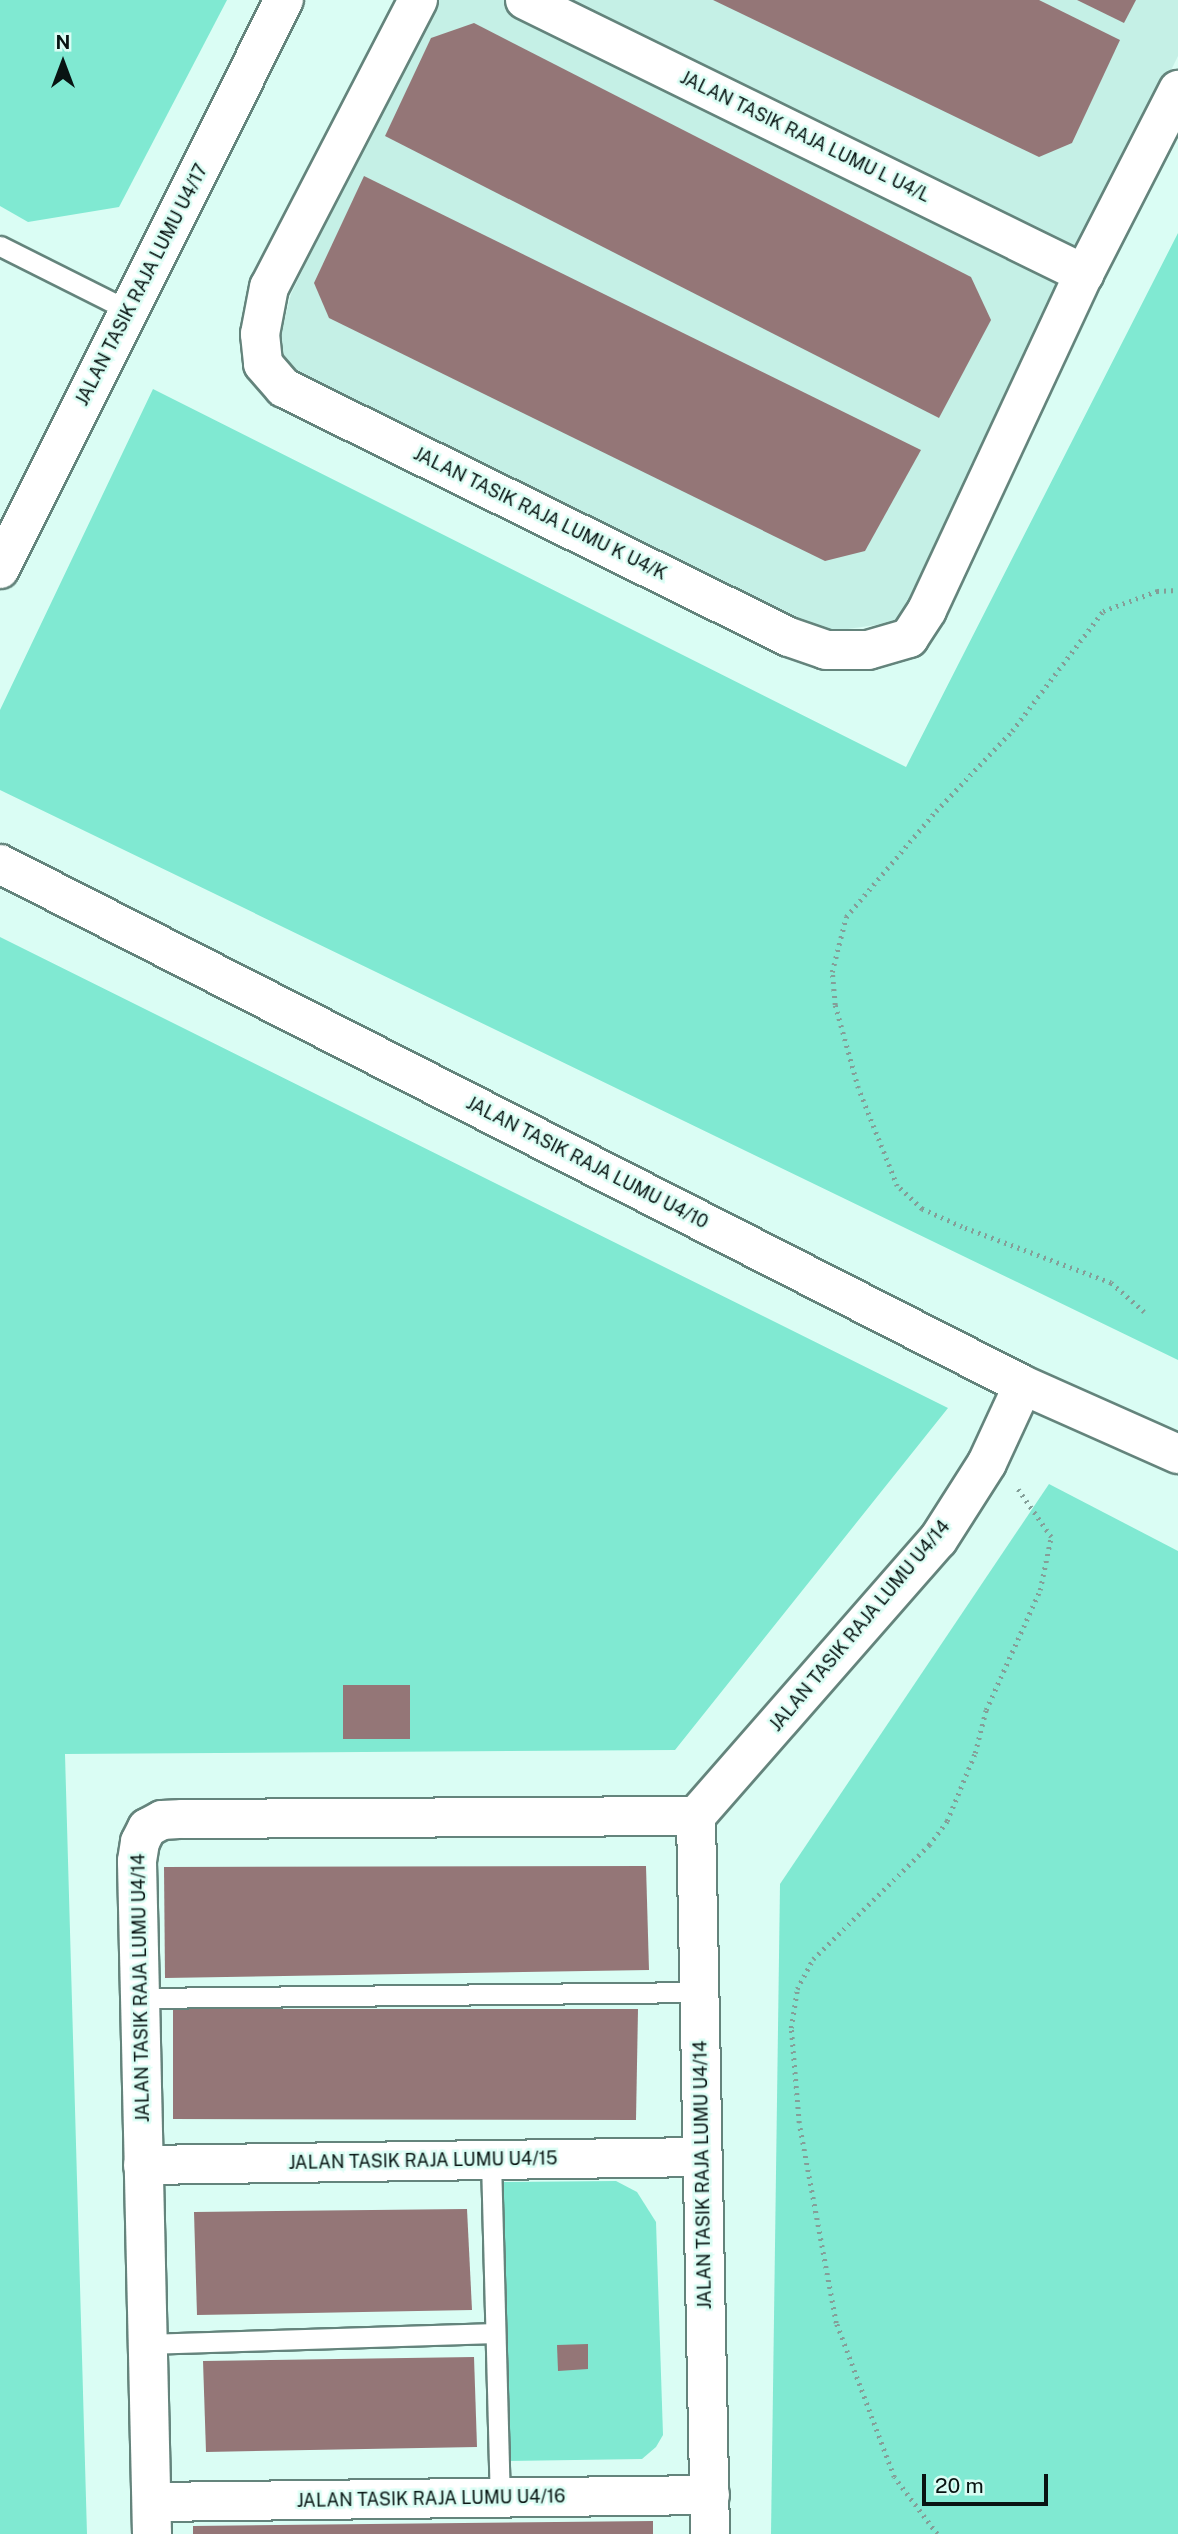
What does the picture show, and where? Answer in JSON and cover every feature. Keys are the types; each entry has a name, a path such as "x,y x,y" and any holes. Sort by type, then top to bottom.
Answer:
{"street":[{"name":"JALAN TASIK RAJA LUMU U4/17","path":"0,569 284,0"},
{"name":"JALAN TASIK RAJA LUMU K U4/K","path":"418,0 269,287 260,334 263,364 284,388 789,637 826,650 868,650 909,638 926,610 1084,274 1178,90"},
{"name":"JALAN TASIK RAJA LUMU L U4/L","path":"525,0 1084,274"},
{"name":"JALAN TASIK RAJA LUMU U4/10","path":"0,864 1023,1384 1178,1454"},
{"name":"JALAN TASIK RAJA LUMU U4/14","path":"710,2534 696,1816 938,1539 987,1463 1023,1384"},
{"name":"JALAN TASIK RAJA LUMU U4/14","path":"152,2518 137,1861 140,1842 147,1828 162,1819 696,1816"},
{"name":"JALAN TASIK RAJA LUMU U4/15","path":"143,2165 703,2157"},
{"name":"JALAN TASIK RAJA LUMU U4/16","path":"152,2518 500,2498 710,2495"}],"lane":[{"path":"0,246 130,310"},
{"path":"140,1998 700,1992"},
{"path":"491,2160 500,2498"},
{"path":"147,2344 495,2333"}],"path":[{"path":"1144,1312 1111,1283 962,1227 922,1209 897,1186 858,1088 835,1005 832,972 846,917 936,811 1012,731 1103,611 1157,591 1178,590"},
{"path":"937,2534 894,2477 836,2323 799,2123 791,2028 797,1989 813,1958 929,1845 947,1821 975,1753 986,1710 1040,1590 1051,1537 1018,1489 987,1463"}],"shaded area":[{"path":"434,0 1178,0 1178,56 903,621 827,632 298,377 281,356 281,334 291,294"}],"green space":[{"path":"0,0 227,0 119,207 28,222 0,206"},
{"path":"1178,233 1178,1360 0,790 0,710 153,389 906,767"},
{"path":"0,937 948,1408 675,1750 65,1754 87,2534 0,2534"},
{"path":"1049,1484 1178,1551 1178,2534 771,2534 780,1884"},
{"path":"616,2181 637,2192 656,2222 663,2435 656,2447 642,2459 506,2461 500,2182"}],"building":[{"path":"713,0 1039,0 1120,40 1072,143 1039,157"},
{"path":"1077,0 1136,0 1124,23"},
{"path":"474,23 971,277 991,320 939,418 385,136 431,38"},
{"path":"364,176 921,450 865,551 825,561 329,318 314,283"},
{"path":"343,1685 410,1685 410,1739 343,1739"},
{"path":"646,1866 649,1970 165,1978 164,1867"},
{"path":"173,2009 638,2009 636,2120 173,2119"},
{"path":"467,2209 472,2310 197,2315 194,2212"},
{"path":"588,2344 588,2369 558,2371 557,2345"},
{"path":"474,2357 477,2447 206,2452 203,2361"},
{"path":"653,2521 653,2534 193,2534 193,2526"}]}
